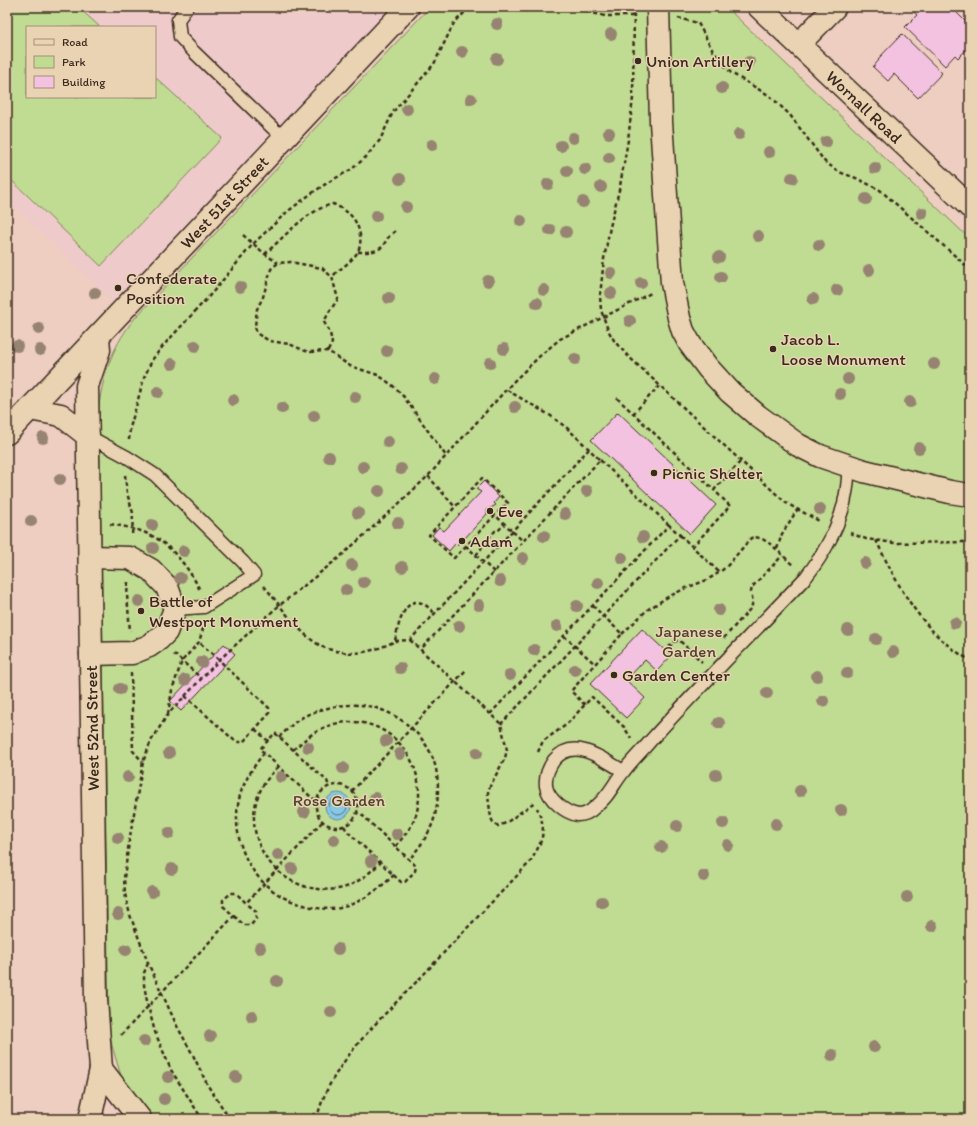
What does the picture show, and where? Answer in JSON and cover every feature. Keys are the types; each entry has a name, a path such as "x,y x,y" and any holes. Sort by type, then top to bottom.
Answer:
{"street":[{"name":"West 51st Street","path":"7,433 408,7"},
{"name":"Wornall Road","path":"760,7 970,207"},
{"path":"799,44 835,7"},
{"path":"658,13 661,122 672,283 679,318 683,331 690,344 708,368 730,392 758,416 798,445 820,456 864,471 950,492 970,495"},
{"name":"West 52nd Street","path":"90,1119 101,1069 96,1000 87,386 99,350 98,337"},
{"path":"30,409 61,415 88,436"},
{"path":"90,557 130,558 152,570 167,587 175,609 166,632 160,640 149,646 132,653 91,654"},
{"path":"101,1069 140,1119"}],"lane":[{"path":"187,7 178,20 180,37 284,139"},
{"path":"88,436 127,457 155,475 243,562 254,576 204,607 175,609"},
{"path":"623,771 597,756 580,749 564,751 550,765 546,778 546,787 551,797 560,806 568,812 579,815 588,813 609,794 623,771 806,577 818,562 836,527 846,494 849,465"}],"path":[{"path":"143,762 132,751 132,653 127,594 133,513 127,493 125,477 130,428 144,378 152,360 175,332 212,293 252,244 287,212 327,183 352,169 366,157 380,140 393,112 434,64 454,23 470,7"},
{"path":"567,7 605,16 634,16"},
{"path":"658,13 672,18 698,23 713,51 731,73 770,96 790,115 825,162 839,172 856,178 880,190 970,269"},
{"path":"265,254 305,218 324,206 333,204 346,211 357,222 361,243 354,258 332,277"},
{"path":"358,252 377,251 383,247 394,231 398,230"},
{"path":"242,234 252,244 278,263"},
{"path":"328,351 332,343 330,333 324,322 338,299 332,277 322,268 309,267 291,262 278,263 271,269 257,309 255,326 259,335 270,341 289,344 308,352 328,351 350,366 378,375 392,385 404,397 446,456"},
{"path":"230,1119 208,1086 194,1056 177,1026 148,963 130,915 125,894 124,878 143,762 151,741 168,714 219,660 280,605 341,556 428,476 542,354 560,339 672,283"},
{"path":"633,414 659,386"},
{"path":"507,390 551,416 567,428 720,572"},
{"path":"617,398 730,506 692,547"},
{"path":"254,576 302,631 322,647 353,653 366,652 380,649 394,641 410,640 589,449"},
{"path":"421,649 600,460"},
{"path":"714,490 741,461"},
{"path":"428,476 455,506"},
{"path":"482,478 508,503 454,558 429,535 455,506 482,478"},
{"path":"777,549 782,534 796,510"},
{"path":"495,515 523,541"},
{"path":"476,555 482,549 482,545 504,524"},
{"path":"490,714 669,525"},
{"path":"501,724 604,617 680,535"},
{"path":"585,705 571,691 622,634 647,610 666,598 707,580 720,572 751,538 755,536 762,538 777,549 782,556 752,587 750,592 753,602 751,608 722,640"},
{"path":"876,540 899,585 919,616 940,639 957,653 970,660"},
{"path":"466,546 494,572"},
{"path":"394,641 399,620 403,611 411,604 418,602 425,605 435,614"},
{"path":"593,606 622,634"},
{"path":"564,636 595,664"},
{"path":"160,640 201,678"},
{"path":"410,640 501,724 507,750 501,769 488,790 491,818 493,822 498,826 506,823 539,797 548,792"},
{"path":"669,647 675,640 680,641 707,666"},
{"path":"185,696 236,742 243,742 269,714 268,708 219,660 198,642"},
{"path":"168,714 172,690 182,661"},
{"path":"352,791 466,670"},
{"path":"537,757 543,741 566,725 592,697 624,728 634,744"},
{"path":"280,737 298,720 304,717 321,709 348,704 367,706 382,710 396,717 411,728 423,741 433,759 438,794 436,810 431,827 423,843 409,860"},
{"path":"293,750 315,731 335,724 363,724 376,727 398,741 410,756 414,765 419,784 419,798 417,812 412,824 395,847"},
{"path":"254,729 268,741"},
{"path":"316,800 312,798 260,749 275,733 327,781 329,786"},
{"path":"264,753 250,773 241,791 237,829 242,852 251,869 264,883 278,894 297,903 321,909 340,908 360,900 374,892 394,875"},
{"path":"278,767 262,788 254,811 255,826 261,851 276,870 286,878 301,885 316,889 331,889 345,887 358,880 371,872 380,862"},
{"path":"341,785 352,791 357,800 357,813 351,822 344,826 333,827 322,822 316,812 316,800 323,790 329,786 341,785"},
{"path":"317,1119 318,1112 331,1083 346,1057 531,862 542,841 544,827 534,802"},
{"path":"344,826 347,831 401,882 405,882 415,871 416,866 362,815 357,813"},
{"path":"246,903 322,822"},
{"path":"230,893 236,893 256,911 256,919 251,925 244,925 234,916 224,906 223,900 230,893"},
{"path":"124,1032 234,916"},
{"path":"148,963 144,973 144,985 155,1032 171,1070 202,1119"},
{"path":"306,1119 318,1112"},
{"path":"227,1115 234,1119"}],"shaded area":[{"path":"7,7 395,7 116,303 7,200"}],"green space":[{"path":"7,7 78,7 99,26 26,26 26,98 156,98 156,78 222,138 101,266 7,176"},
{"path":"430,7 726,7 970,239 970,1119 149,1119 122,1079 112,1046 109,1023 99,406 103,382 116,348 128,327 136,317"}],"water":[{"path":"338,793 348,796 351,806 348,816 338,819 328,816 325,806 328,796"}],"building":[{"path":"919,7 951,7 970,26 970,46 958,58 955,55 945,66 905,27 917,15 914,12"},
{"path":"902,34 942,73 918,98 894,74 888,81 873,67 879,60 878,59"},
{"name":"Picnic Shelter","path":"618,412 716,505 690,534 591,440"},
{"path":"484,481 499,497 494,503 496,505 487,510 487,514 464,539 460,539 457,546 455,544 449,551 432,535 439,527 444,531 481,492 476,489"},
{"name":"Garden Center","path":"642,629 671,656 657,671 645,660 626,680 645,698 626,718 590,684"},
{"path":"224,644 235,654 181,711 170,701"}],"place":[{"name":"Union Artillery","path":"638,61"},
{"name":"Confederate Position","path":"118,288"},
{"name":"Jacob L. Loose Monument","path":"773,349"},
{"name":"Picnic Shelter","path":"654,473"},
{"name":"Eve","path":"490,511"},
{"name":"Adam","path":"462,541"},
{"name":"Battle of Westport Monument","path":"141,611"},
{"name":"Garden Center","path":"614,675"}],"park label":[{"name":"Japanese Garden","path":"689,641"},
{"name":"Rose Garden","path":"339,800"}]}
